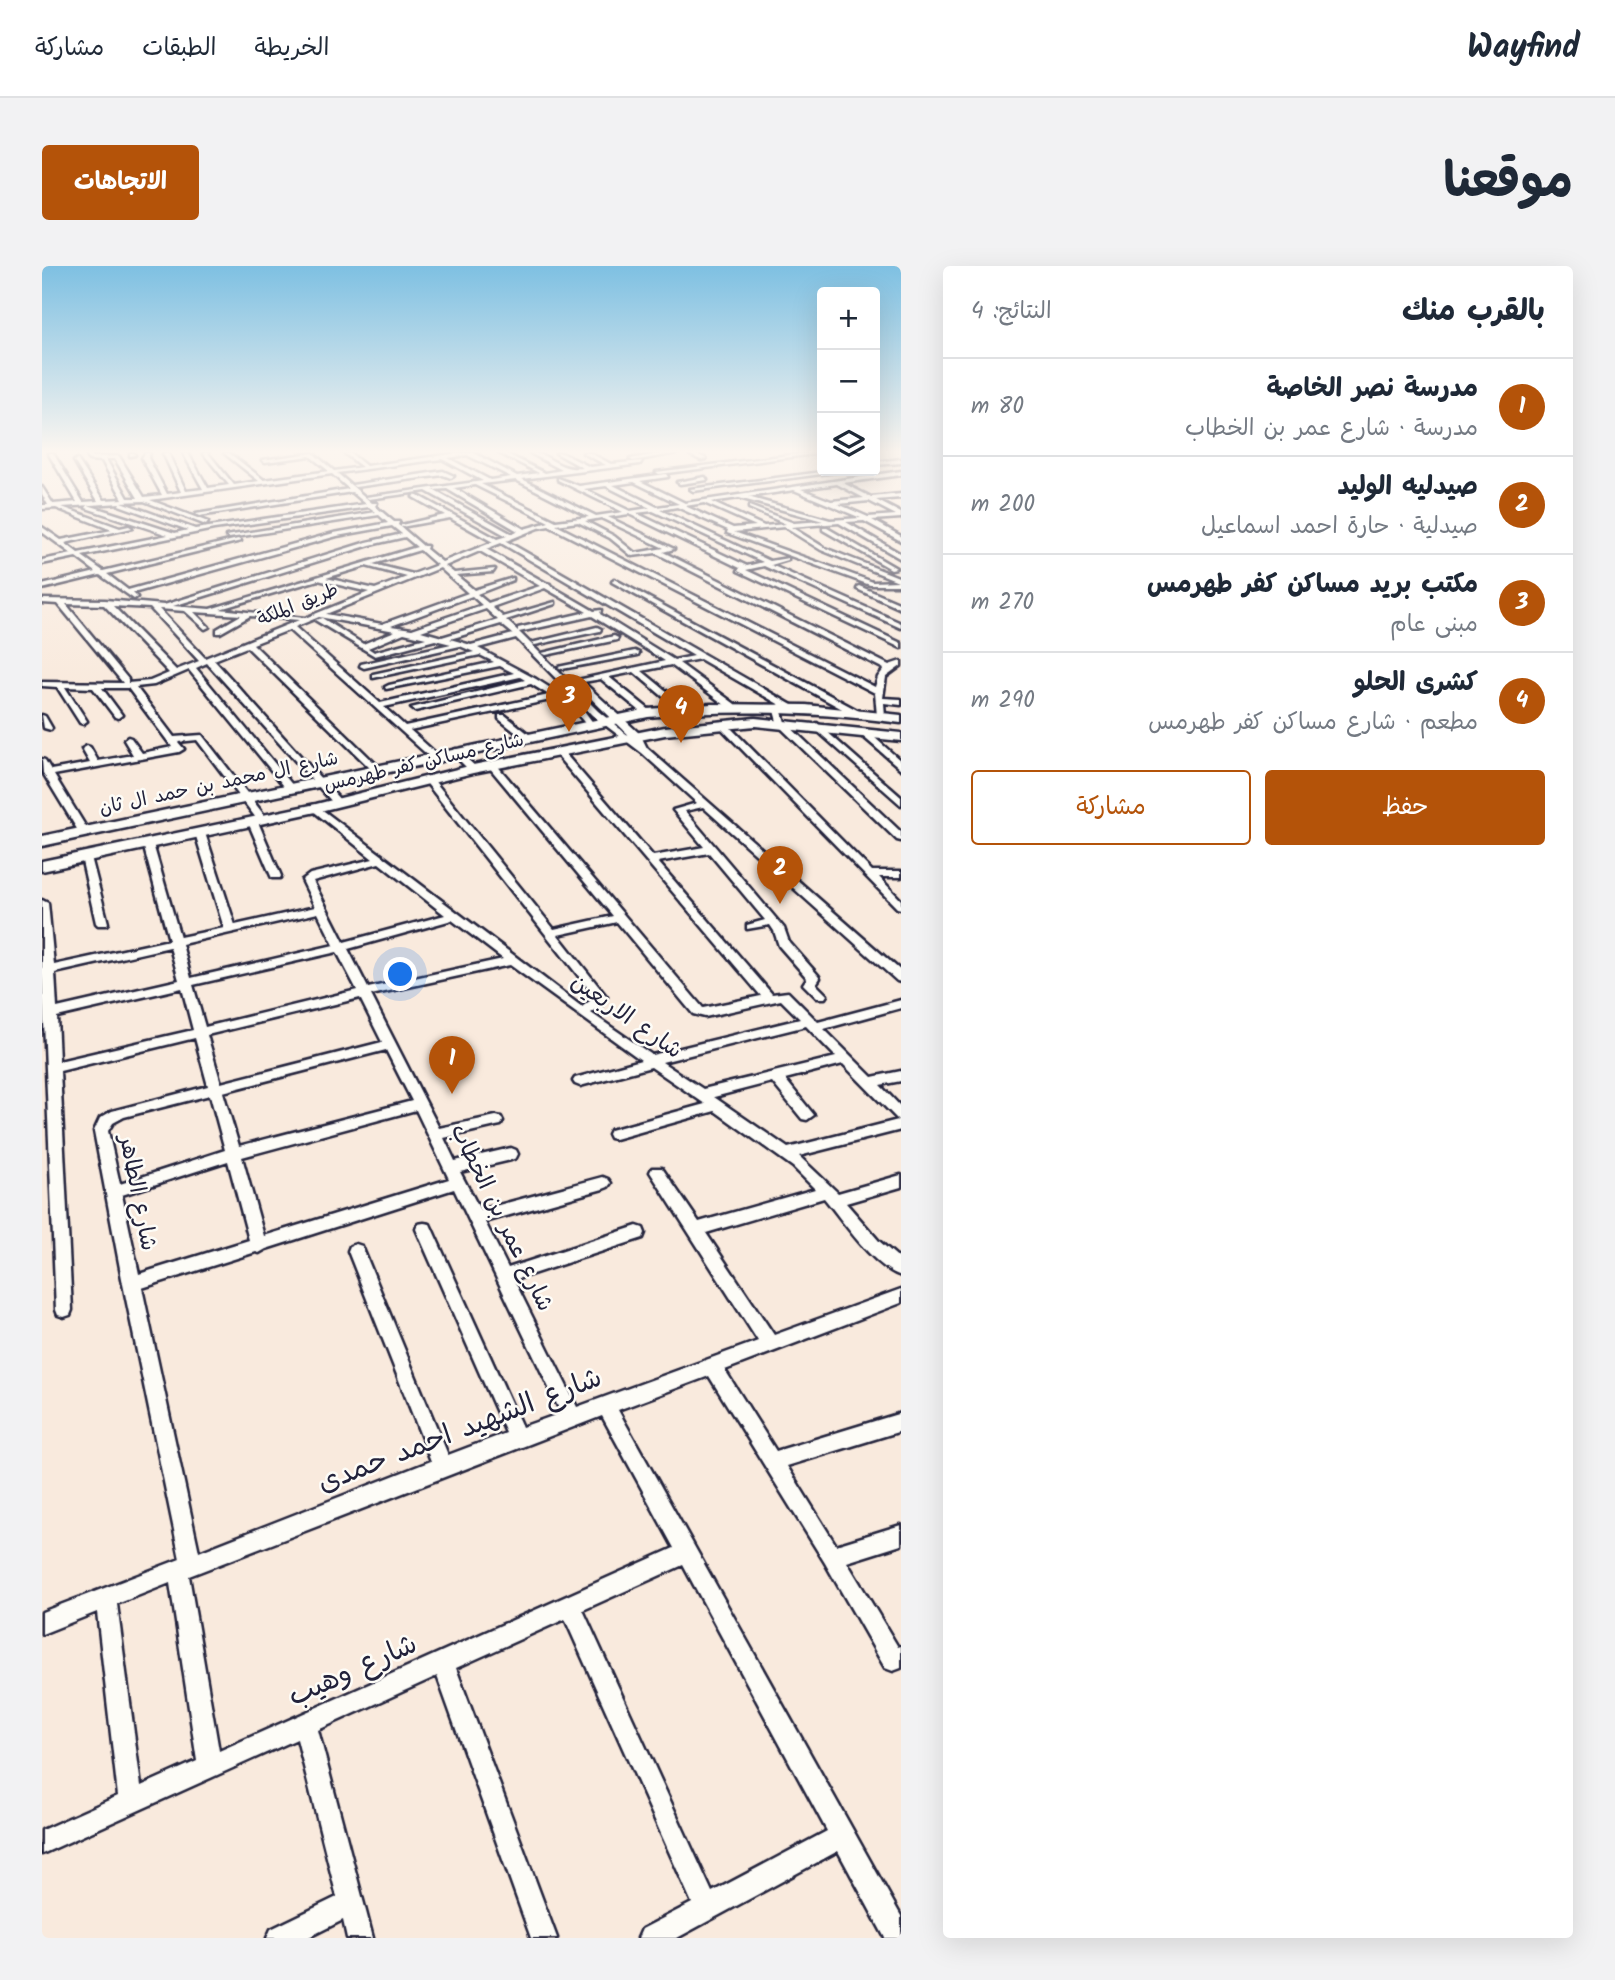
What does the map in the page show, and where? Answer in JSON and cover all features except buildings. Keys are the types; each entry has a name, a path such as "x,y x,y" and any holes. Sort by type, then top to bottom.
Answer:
{"street":[{"path":"45,531 127,592 151,606 206,660 338,803"},
{"path":"61,542 114,531"},
{"path":"163,531 175,535"},
{"path":"42,562 195,531"},
{"path":"221,531 262,555"},
{"path":"229,536 262,531"},
{"path":"127,592 349,531"},
{"path":"404,531 424,547"},
{"path":"406,531 645,751 901,978"},
{"path":"480,531 622,606 783,707 781,723 901,838"},
{"path":"503,531 510,535"},
{"name":"طريق الملكة","path":"42,684 96,686 158,680 522,531"},
{"path":"565,531 879,696 901,702"},
{"path":"598,531 636,555 671,548 632,531"},
{"path":"667,531 745,568"},
{"path":"702,531 766,564 901,626"},
{"path":"730,531 728,532 901,593"},
{"path":"792,531 802,540"},
{"path":"829,531 899,570"},
{"path":"854,531 901,557"},
{"path":"151,606 369,543 408,536"},
{"path":"173,610 408,536"},
{"path":"792,538 816,544 901,581"},
{"path":"769,540 780,539"},
{"path":"621,545 653,540"},
{"path":"42,587 238,541"},
{"path":"816,544 840,544"},
{"path":"205,611 424,547"},
{"path":"479,548 672,662 732,706"},
{"path":"752,555 779,549"},
{"path":"658,552 896,665 881,676 881,716"},
{"path":"818,556 835,554"},
{"path":"796,555 740,570 901,646"},
{"path":"786,559 901,607"},
{"path":"362,563 412,576"},
{"path":"443,563 457,573 475,593"},
{"path":"457,573 493,570"},
{"path":"882,572 899,570"},
{"path":"52,575 72,589"},
{"path":"316,578 373,591"},
{"path":"354,641 511,579"},
{"path":"312,616 367,649 409,631 571,580"},
{"path":"614,581 856,713"},
{"path":"883,586 901,581"},
{"path":"652,584 663,582"},
{"path":"629,589 640,586"},
{"path":"82,595 92,601"},
{"path":"638,601 649,599"},
{"path":"42,601 105,601 173,610 312,616 441,637 483,653 533,681 579,710 590,724"},
{"path":"48,773 139,756 182,753 60,601"},
{"path":"105,601 174,673"},
{"path":"553,603 360,663 466,646 622,606"},
{"path":"188,610 205,626"},
{"path":"220,631 248,614"},
{"path":"338,630 361,622"},
{"path":"289,626 435,757"},
{"path":"535,643 597,629"},
{"path":"519,633 535,643 577,681 645,751"},
{"path":"546,653 614,638"},
{"path":"247,643 377,770"},
{"path":"376,676 483,653"},
{"path":"562,667 635,653"},
{"path":"577,681 704,656"},
{"path":"389,687 502,663"},
{"path":"191,667 291,789"},
{"path":"635,670 683,709"},
{"path":"377,706 521,674"},
{"path":"603,676 648,713"},
{"name":"طريق الملكة","path":"42,678 128,683"},
{"path":"415,708 533,681"},
{"path":"60,685 83,721"},
{"path":"96,686 118,715"},
{"path":"403,729 556,696"},
{"name":"شارع ال محمد بن حمد ال ثان","path":"42,841 648,713 732,706 783,707 901,719"},
{"path":"502,717 527,737"},
{"path":"42,718 48,728"},
{"name":"شارع مساكن كفر طهرمس","path":"42,866 316,808 473,769 630,737 722,724 781,723 901,737"},
{"path":"722,724 901,906"},
{"path":"817,726 901,802"},
{"path":"863,732 901,766"},
{"path":"172,740 199,737 246,799 258,821 276,876"},
{"path":"128,740 139,756"},
{"path":"87,749 95,764"},
{"path":"558,751 769,998"},
{"path":"456,752 473,769"},
{"path":"42,762 84,832"},
{"path":"492,765 698,1011 705,1013 784,995 901,1116"},
{"path":"429,780 601,997 599,1002 582,1013"},
{"path":"704,804 678,810 780,930 783,943 814,978 810,984 821,995"},
{"name":"شارع الاربعين","path":"316,808 451,917 582,1013 785,1154 832,1195 880,1252 901,1269"},
{"path":"200,833 230,929"},
{"path":"148,844 235,1153 258,1246"},
{"path":"649,860 712,849"},
{"path":"86,857 102,923"},
{"name":"شارع عمر بن الخطاب","path":"380,860 309,878 308,882 435,1134 573,1418"},
{"path":"870,874 901,874"},
{"path":"42,903 51,1014 64,1310"},
{"path":"47,971 322,909"},
{"path":"51,1014 341,947 451,917"},
{"path":"549,934 621,918"},
{"path":"751,927 773,921"},
{"path":"52,1068 363,993 513,961"},
{"path":"580,1081 652,1061 901,1004"},
{"name":"شارع الطاهر","path":"210,1768 184,1567 101,1132 102,1124 110,1116 390,1045"},
{"path":"700,1095 845,1059"},
{"path":"775,1076 807,1115"},
{"path":"869,1083 901,1076"},
{"path":"113,1192 235,1153 420,1104"},
{"path":"615,1134 716,1106"},
{"path":"435,1134 496,1121"},
{"path":"785,1154 901,1125"},
{"path":"131,1284 258,1246 511,1154"},
{"path":"657,1172 770,1344"},
{"path":"695,1230 832,1195 901,1181"},
{"path":"475,1218 604,1183"},
{"path":"424,1229 518,1438"},
{"path":"504,1276 638,1233"},
{"path":"356,1251 443,1466"},
{"name":"شارع الشهيد احمد حمدى","path":"42,1623 443,1466 901,1296"},
{"path":"712,1365 897,1658"},
{"path":"606,1405 899,1938"},
{"path":"773,1461 901,1422"},
{"path":"832,1556 901,1535"},
{"name":"شارع وهيب","path":"42,1842 687,1553"},
{"path":"106,1598 131,1803"},
{"path":"569,1606 707,1908"},
{"path":"443,1663 544,1938"},
{"path":"304,1725 360,1938"},
{"path":"651,1938 842,1836"},
{"path":"281,1938 351,1903"}],"place":[{"name":"مكتب بريد مساكن كفر طهرمس","path":"569,732"},
{"name":"كشرى الحلو","path":"681,743"},
{"name":"صيدليه الوليد","path":"780,904"},
{"name":"مدرسة نصر الخاصة","path":"452,1094"}]}
